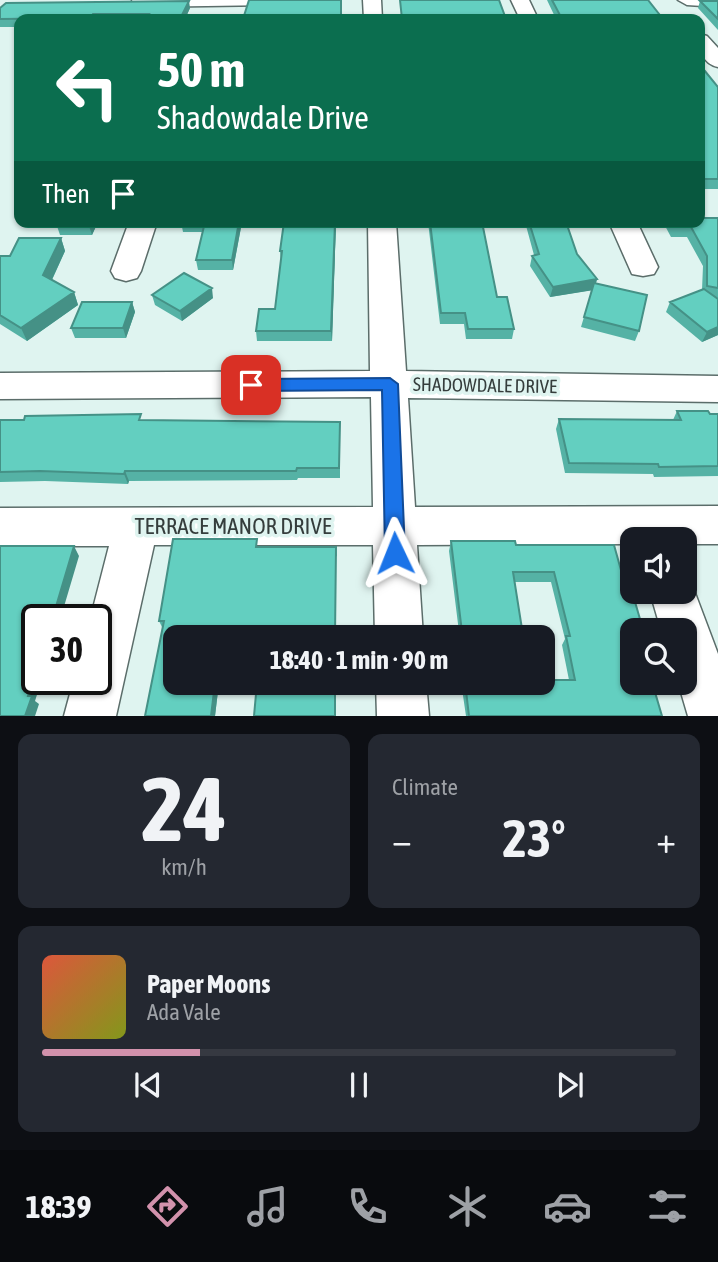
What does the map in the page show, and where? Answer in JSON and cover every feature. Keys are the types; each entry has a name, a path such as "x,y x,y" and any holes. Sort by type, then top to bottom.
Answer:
{"street":[{"path":"126,2 221,7 266,0"},
{"path":"666,0 678,14"},
{"path":"687,0 718,2"},
{"path":"705,46 718,61"},
{"path":"126,271 142,228"},
{"path":"382,228 398,625"},
{"path":"626,228 643,267"},
{"name":"SHADOWDALE DRIVE","path":"0,386 390,384 718,389"},
{"name":"TERRACE MANOR DRIVE","path":"697,527 718,525"},
{"name":"TERRACE MANOR DRIVE","path":"0,527 394,526 620,531"},
{"path":"90,716 136,527"},
{"path":"677,604 714,716"},
{"path":"402,695 403,716"}],"building":[{"path":"249,0 341,0 341,14 245,14"},
{"path":"400,0 499,0 504,14 401,14"},
{"path":"552,0 648,0 659,14 559,14"},
{"path":"189,1 182,14 14,14 14,19 0,19 0,8 6,3"},
{"path":"700,1 718,1 718,19"},
{"path":"705,71 718,87 718,179 705,179"},
{"path":"705,218 718,218 718,288 707,286 707,256 692,228 705,228"},
{"path":"204,228 238,228 232,260 196,260"},
{"path":"283,228 335,228 331,331 256,331 259,309 275,309"},
{"path":"431,228 483,228 497,297 507,297 514,329 468,329 465,313 441,313"},
{"path":"531,228 568,228 577,254 597,279 553,287 532,256 539,254"},
{"path":"19,238 61,238 43,275 74,292 21,328 0,315 0,256 10,256"},
{"path":"184,273 212,288 180,311 152,295"},
{"path":"594,283 647,295 639,331 584,317"},
{"path":"704,289 718,299 718,327 707,332 670,302"},
{"path":"82,302 132,302 123,328 71,328"},
{"path":"677,411 708,411 710,414 718,414 718,466 659,467 658,464 569,463 559,419 681,420"},
{"path":"141,414 139,420 340,422 339,468 297,468 296,471 125,471 124,474 0,472 0,420 24,420 25,416"},
{"path":"173,539 257,539 256,547 336,547 335,625 163,625 164,621 159,621"},
{"path":"451,541 515,541 516,545 614,545 620,566 620,604 636,604 640,618 620,618 620,695 656,695 662,716 469,716 467,695 555,695 555,680 575,680 566,636 570,636 554,572 513,572 521,625 461,625"},
{"path":"0,546 74,546 57,604 21,604 21,695 32,696 25,716 0,716"},
{"path":"163,626 163,695 214,695 211,716 145,716"},
{"path":"256,695 335,695 335,716 254,716"}],"route":[{"path":"251,385 390,384 395,553"}]}
